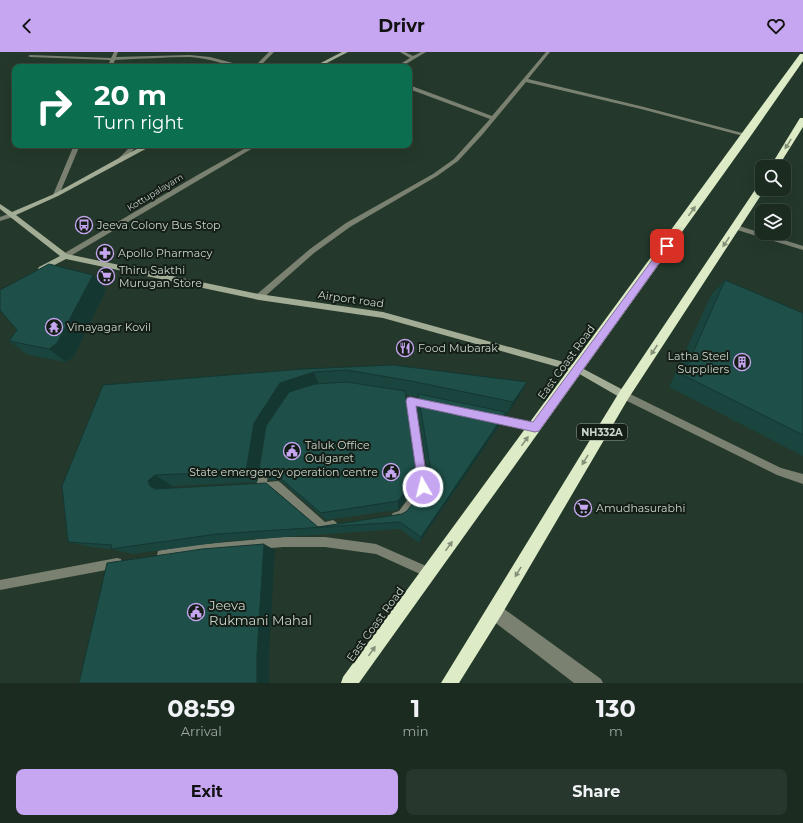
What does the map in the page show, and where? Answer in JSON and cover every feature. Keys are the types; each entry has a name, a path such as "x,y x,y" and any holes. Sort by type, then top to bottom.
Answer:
{"highway":[{"name":"East Coast Road","path":"349,683 747,136 803,56"},
{"path":"778,160 803,120"},
{"name":"NH332A","path":"448,683 494,611 624,395 756,196"}],"street":[{"path":"111,64 116,52"},
{"path":"259,64 272,52"},
{"path":"321,64 346,52"},
{"path":"402,52 414,58"},
{"path":"403,64 424,52"},
{"path":"259,297 312,251 348,225 435,175 456,160 548,52"},
{"path":"30,56 113,59 190,56 220,60 235,64"},
{"path":"216,64 220,60"},
{"path":"524,80 642,108 747,136"},
{"path":"412,88 493,118"},
{"path":"56,195 76,148"},
{"path":"121,159 132,148"},
{"path":"0,219 56,195 144,148"},
{"name":"Kottupalayam","path":"65,256 250,148"},
{"path":"0,206 65,256 32,273"},
{"path":"736,227 803,248"},
{"name":"Airport road","path":"65,256 259,297 383,314 578,369 624,395"},
{"path":"624,395 780,472 803,479"},
{"path":"386,518 402,515 423,487 410,401"},
{"path":"481,416 535,427"},
{"path":"262,487 266,458"},
{"path":"247,488 278,486 324,527 339,524"},
{"path":"155,557 194,550 283,542 325,542 376,549 429,573"},
{"path":"0,585 123,562"},
{"path":"494,611 583,683"},
{"path":"494,611 597,683"}],"building":[{"path":"49,264 93,275 57,343 49,349 9,341 17,330 0,310 0,290"},
{"name":"Latha Steel Suppliers","path":"725,280 803,313 803,435 683,375"},
{"path":"393,365 527,382 513,402 411,381 347,370 314,372 280,383 254,423 246,471 155,475 148,481 150,486 155,489 266,483 318,527 402,514 407,511 432,477 418,394 506,412 421,537 400,522 217,534 111,549 112,545 68,542 62,486 103,385 303,369"},
{"path":"347,382 405,391 417,476 398,501 321,513 269,469 259,470 266,426 289,392 315,384"},
{"name":"Jeeva Rukmani Mahal","path":"264,544 257,655 257,683 79,683 107,563 202,549"}],"place":[{"name":"Jeeva Colony Bus Stop","path":"84,225"},
{"name":"Apollo Pharmacy","path":"105,253"},
{"name":"Thiru Sakthi Murugan Store","path":"106,276"},
{"name":"Vinayagar Kovil","path":"54,327"},
{"name":"Food Mubarak","path":"405,348"},
{"name":"Latha Steel Suppliers","path":"742,362"},
{"name":"Taluk Office Oulgaret","path":"292,451"},
{"name":"State emergency operation centre","path":"391,472"},
{"name":"Amudhasurabhi","path":"583,508"},
{"name":"Jeeva Rukmani Mahal","path":"196,612"}],"route":[{"path":"423,487 410,401 535,427 667,246"}]}
